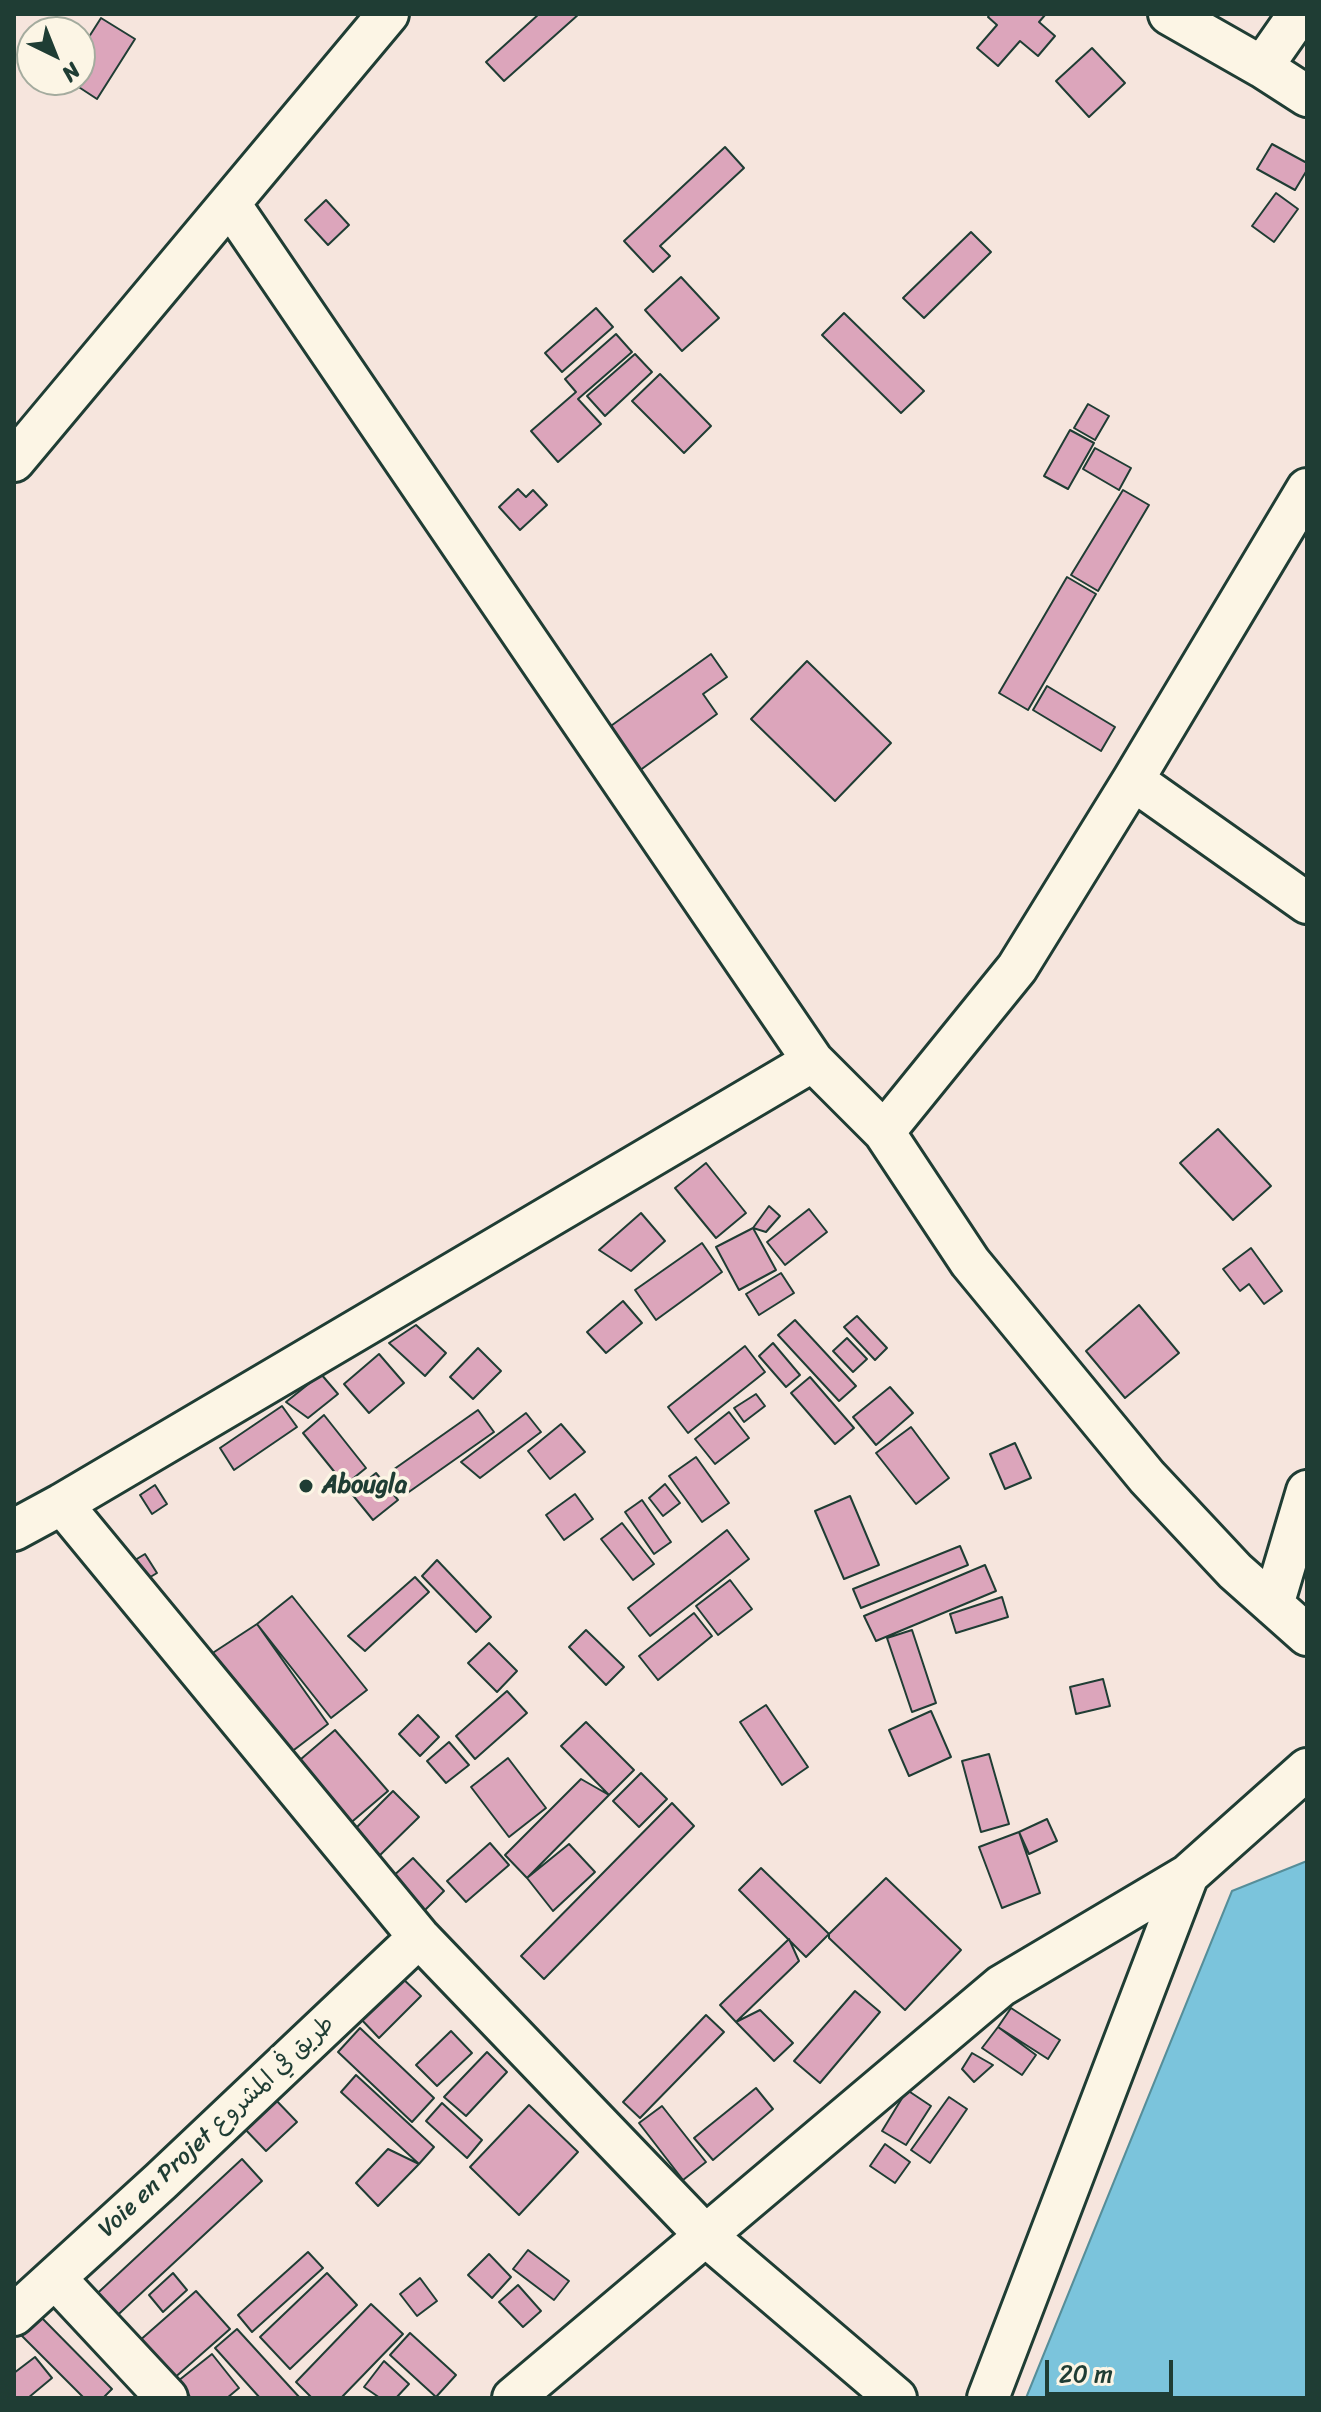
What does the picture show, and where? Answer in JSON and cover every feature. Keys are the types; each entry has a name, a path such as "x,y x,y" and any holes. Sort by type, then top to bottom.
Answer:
{"street":[{"path":"14,461 388,14"},
{"path":"1169,14 1307,96"},
{"path":"1262,67 1299,14"},
{"path":"230,204 813,1061 884,1132 970,1262 1147,1477 1235,1571 1307,1635"},
{"path":"884,1132 1017,968 1307,489"},
{"path":"1133,780 1307,903"},
{"path":"14,1530 813,1061"},
{"path":"1273,1605 1307,1491"},
{"path":"62,1504 419,1937 705,2235 896,2398"},
{"path":"513,2398 1001,1986 1188,1875 1307,1769"},
{"path":"988,2398 1188,1875"},
{"name":"Voie en Projet طريق في المشروع","path":"14,2315 419,1937"},
{"path":"55,2278 167,2398"}],"water":[{"path":"1307,1861 1307,2398 1026,2398 1232,1891"}],"building":[{"path":"539,14 579,14 504,81 486,62"},
{"path":"990,14 1043,14 1039,22 1055,36 1038,56 1020,41 998,66 977,48 997,25 988,17"},
{"path":"101,18 135,39 97,99 92,96 96,96 96,26"},
{"path":"1092,48 1125,83 1089,117 1056,81"},
{"path":"1272,144 1307,163 1307,170 1295,190 1257,169"},
{"path":"725,147 744,168 660,246 670,256 653,272 624,241"},
{"path":"1276,193 1298,209 1274,242 1252,226"},
{"path":"326,200 349,225 328,245 305,220"},
{"path":"971,232 991,252 924,318 903,298"},
{"path":"681,277 719,318 682,351 645,310"},
{"path":"596,308 613,327 562,372 545,353"},
{"path":"844,313 924,391 901,413 822,335"},
{"path":"616,334 632,352 578,399 601,424 558,462 531,431 576,392 565,379"},
{"path":"635,354 652,372 605,416 587,396"},
{"path":"660,374 711,426 684,453 632,401"},
{"path":"1088,404 1109,416 1095,440 1074,428"},
{"path":"1070,430 1094,443 1068,489 1044,476"},
{"path":"1095,448 1131,468 1119,490 1083,469"},
{"path":"518,489 526,497 533,490 547,505 520,530 499,507"},
{"path":"1123,490 1149,505 1098,591 1071,575"},
{"path":"1067,577 1096,594 1028,710 999,693"},
{"path":"711,654 727,677 703,694 717,714 639,771 608,728"},
{"path":"807,661 891,743 835,801 751,719"},
{"path":"1047,686 1115,727 1101,751 1033,710"},
{"path":"1218,1129 1271,1186 1233,1220 1180,1163"},
{"path":"706,1163 746,1213 716,1238 675,1188"},
{"path":"769,1206 780,1216 766,1232 753,1228"},
{"path":"809,1209 827,1232 785,1265 767,1242"},
{"path":"641,1213 665,1241 631,1271 599,1250"},
{"path":"753,1228 776,1270 739,1290 716,1247"},
{"path":"702,1243 722,1272 656,1320 635,1290"},
{"path":"1251,1248 1282,1291 1264,1304 1249,1284 1240,1291 1223,1269"},
{"path":"781,1273 794,1293 759,1315 746,1294"},
{"path":"623,1301 642,1323 606,1353 587,1332"},
{"path":"1139,1305 1179,1353 1125,1398 1086,1351"},
{"path":"857,1316 887,1348 875,1360 844,1327"},
{"path":"795,1320 856,1386 839,1401 778,1335"},
{"path":"416,1325 446,1353 425,1376 389,1343"},
{"path":"847,1338 867,1359 853,1372 833,1351"},
{"path":"773,1343 800,1375 786,1387 759,1356"},
{"path":"745,1346 765,1372 688,1433 668,1407"},
{"path":"478,1348 501,1371 473,1399 450,1377"},
{"path":"379,1354 404,1383 369,1413 344,1384"},
{"path":"321,1374 338,1394 308,1418 286,1402"},
{"path":"810,1377 854,1428 835,1444 791,1393"},
{"path":"890,1387 913,1413 876,1445 853,1417"},
{"path":"756,1394 765,1406 744,1422 734,1408"},
{"path":"282,1406 297,1427 234,1470 220,1448"},
{"path":"478,1410 494,1432 406,1494 390,1472"},
{"path":"729,1412 749,1438 715,1464 695,1439"},
{"path":"526,1413 541,1432 480,1478 461,1462"},
{"path":"324,1415 366,1468 345,1485 303,1433"},
{"path":"561,1424 585,1452 550,1479 528,1451"},
{"path":"911,1427 949,1478 916,1504 876,1453"},
{"path":"1015,1443 1031,1478 1005,1489 990,1454"},
{"path":"696,1457 729,1503 702,1522 669,1476"},
{"path":"376,1473 398,1500 373,1520 351,1493"},
{"path":"665,1484 680,1503 663,1516 649,1498"},
{"path":"155,1485 167,1504 152,1514 140,1495"},
{"path":"575,1494 593,1519 564,1540 546,1515"},
{"path":"850,1496 879,1565 844,1579 815,1511"},
{"path":"642,1500 671,1542 654,1554 625,1512"},
{"path":"622,1523 654,1564 633,1580 601,1539"},
{"path":"727,1530 749,1559 650,1636 628,1608"},
{"path":"960,1546 968,1565 861,1608 853,1589"},
{"path":"145,1554 157,1573 137,1585 125,1566"},
{"path":"437,1560 491,1617 476,1632 422,1576"},
{"path":"985,1565 996,1591 876,1641 864,1616"},
{"path":"415,1577 429,1592 365,1651 348,1636"},
{"path":"730,1580 752,1609 718,1635 696,1606"},
{"path":"292,1596 367,1690 331,1718 257,1624"},
{"path":"1002,1597 1008,1617 956,1633 950,1614"},
{"path":"694,1613 712,1636 658,1680 639,1656"},
{"path":"257,1624 328,1724 282,1759 205,1658"},
{"path":"586,1630 624,1667 606,1685 569,1647"},
{"path":"912,1630 936,1703 912,1712 887,1638"},
{"path":"489,1643 517,1671 497,1692 468,1663"},
{"path":"1103,1679 1110,1706 1076,1714 1070,1687"},
{"path":"507,1691 527,1713 475,1759 456,1736"},
{"path":"766,1705 808,1767 782,1785 740,1722"},
{"path":"931,1711 951,1757 909,1776 889,1730"},
{"path":"418,1715 439,1737 420,1756 399,1734"},
{"path":"586,1722 634,1770 609,1795 561,1746"},
{"path":"335,1730 388,1791 347,1826 294,1765"},
{"path":"449,1742 469,1765 446,1783 427,1761"},
{"path":"989,1754 1009,1824 981,1832 962,1761"},
{"path":"508,1758 546,1808 509,1837 471,1787"},
{"path":"641,1773 667,1799 639,1827 613,1801"},
{"path":"581,1779 609,1795 527,1878 505,1855"},
{"path":"393,1791 419,1817 375,1860 350,1834"},
{"path":"672,1803 694,1826 544,1979 521,1956"},
{"path":"1047,1819 1057,1841 1029,1854 1019,1832"},
{"path":"1019,1832 1040,1893 1002,1908 979,1847"},
{"path":"490,1843 509,1865 466,1902 447,1881"},
{"path":"569,1844 595,1872 553,1911 527,1878"},
{"path":"413,1858 444,1891 422,1913 390,1879"},
{"path":"761,1868 829,1934 806,1957 739,1890"},
{"path":"886,1878 961,1950 905,2010 829,1938 829,1934"},
{"path":"789,1939 799,1961 736,2022 720,2005"},
{"path":"400,1976 421,1996 379,2038 359,2017"},
{"path":"855,1991 880,2012 820,2083 794,2061"},
{"path":"1011,2008 1060,2040 1048,2059 998,2027"},
{"path":"760,2010 793,2043 774,2061 736,2022"},
{"path":"706,2015 724,2032 640,2118 623,2102"},
{"path":"998,2027 1036,2055 1022,2075 982,2048"},
{"path":"360,2028 434,2098 412,2122 338,2052"},
{"path":"451,2031 472,2053 437,2086 416,2065"},
{"path":"487,2052 507,2072 466,2116 444,2097"},
{"path":"972,2053 993,2065 974,2082 962,2069"},
{"path":"356,2075 434,2147 419,2164 341,2092"},
{"path":"756,2088 773,2109 713,2160 694,2138"},
{"path":"907,2090 931,2106 906,2145 882,2131"},
{"path":"949,2097 967,2109 930,2163 911,2150"},
{"path":"274,2098 297,2122 266,2151 243,2127"},
{"path":"442,2103 482,2140 467,2158 426,2121"},
{"path":"529,2105 578,2152 519,2215 470,2167"},
{"path":"662,2106 706,2162 683,2180 639,2123"},
{"path":"885,2144 910,2162 895,2183 870,2166"},
{"path":"388,2149 419,2164 378,2206 356,2183"},
{"path":"242,2159 262,2181 108,2324 88,2302"},
{"path":"528,2250 569,2281 554,2300 513,2269"},
{"path":"308,2252 323,2268 252,2332 238,2315"},
{"path":"489,2254 511,2277 492,2298 468,2275"},
{"path":"173,2273 187,2290 163,2312 149,2295"},
{"path":"327,2273 357,2305 290,2369 260,2337"},
{"path":"420,2278 437,2301 417,2316 400,2294"},
{"path":"518,2285 541,2311 523,2327 499,2302"},
{"path":"196,2291 230,2329 172,2380 138,2342"},
{"path":"371,2304 403,2334 341,2398 312,2398 296,2382"},
{"path":"39,2315 112,2389 103,2398 84,2398 20,2334"},
{"path":"237,2329 300,2398 260,2398 215,2348"},
{"path":"410,2333 456,2375 436,2397 390,2355"},
{"path":"212,2354 239,2388 227,2398 191,2398 178,2381"},
{"path":"35,2357 52,2378 28,2398 14,2398 14,2373"},
{"path":"384,2361 409,2384 396,2398 380,2398 364,2387"}],"place":[{"name":"Abougla","path":"306,1486"}]}
